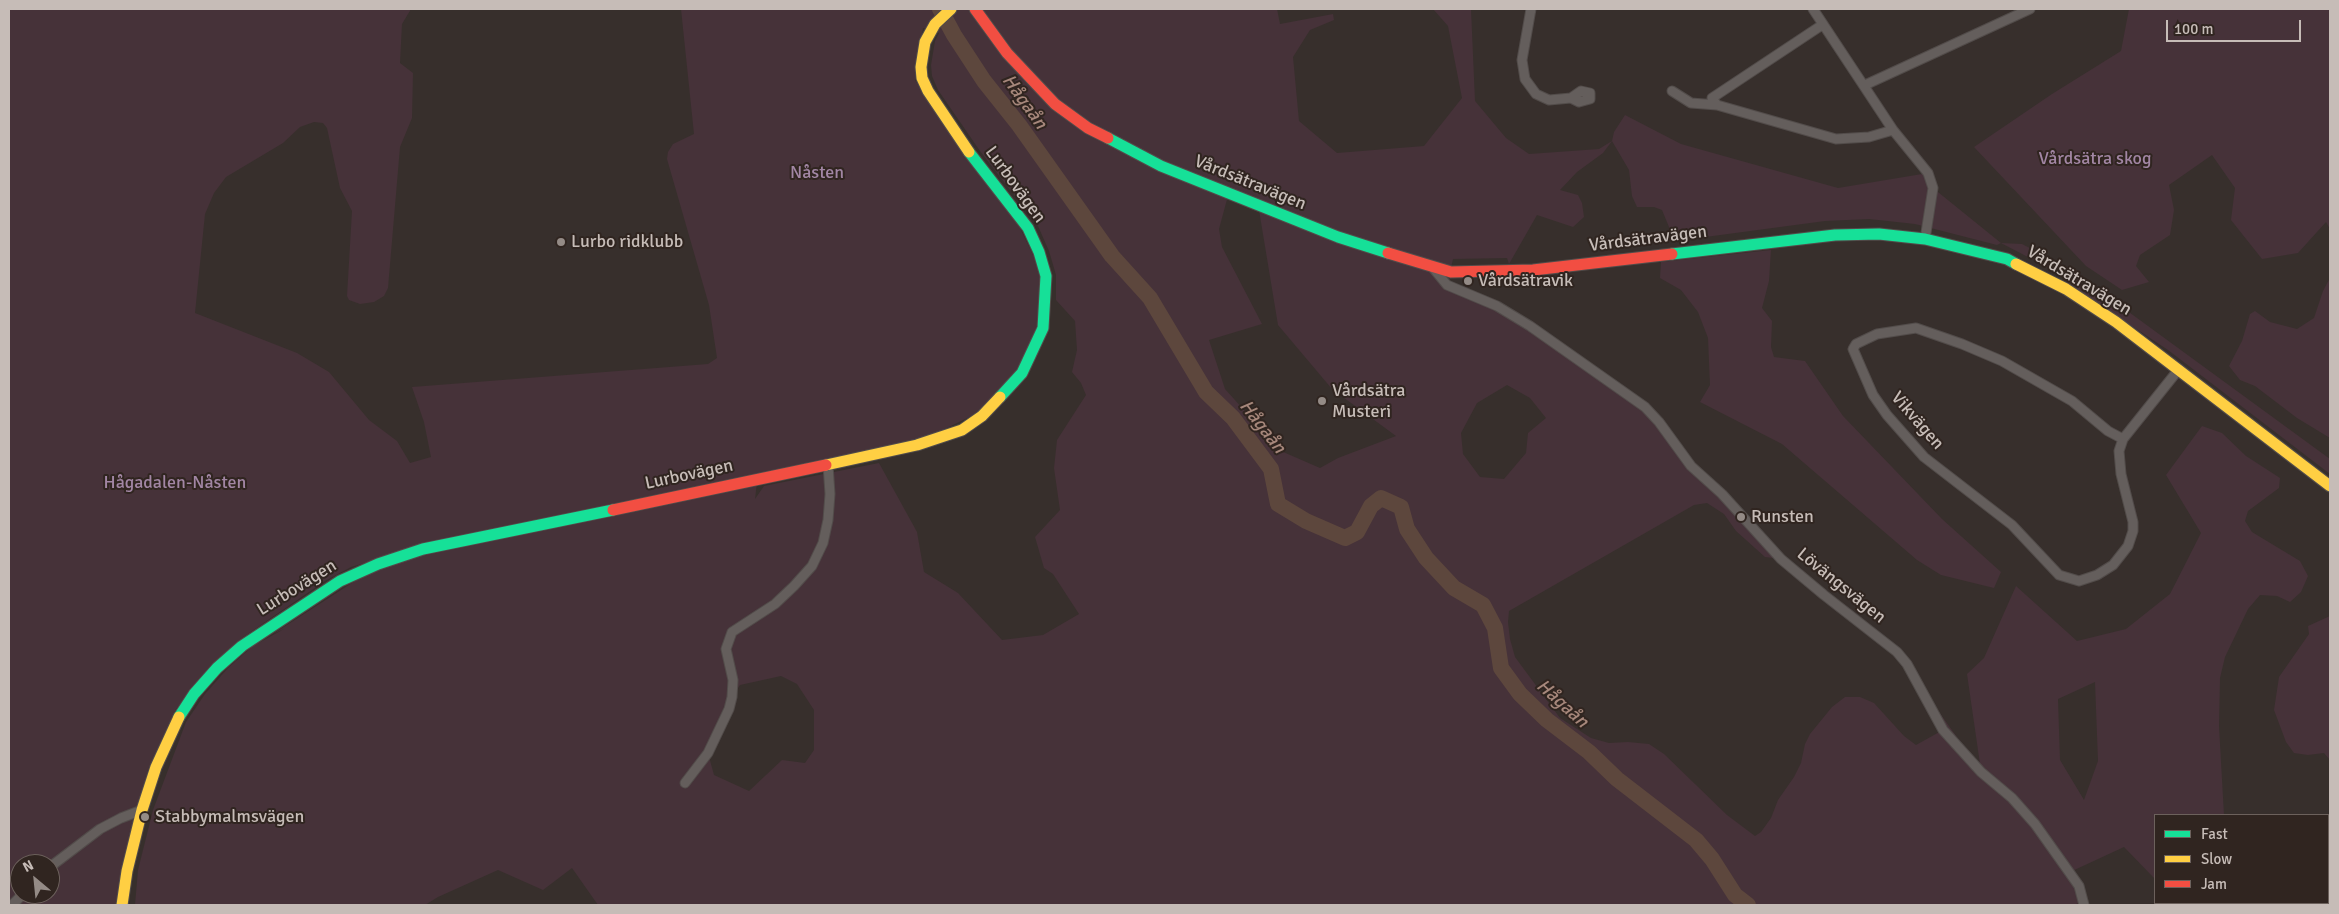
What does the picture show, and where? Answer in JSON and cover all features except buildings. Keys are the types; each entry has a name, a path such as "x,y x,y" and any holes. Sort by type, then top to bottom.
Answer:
{"street":[{"name":"Lurbovägen","path":"122,905 127,870 142,810 156,767 175,722 194,694 217,668 242,646 340,581 378,564 424,549 917,445 962,430 982,416 1022,373 1043,328 1046,276 1039,252 1028,228 970,153 928,91 922,78 922,54 925,42 935,24 951,9"},
{"name":"Vårdsätravägen","path":"975,9 1007,53 1028,76 1055,104 1088,128 1161,166 1338,237 1433,268 1450,272 1533,270 1835,235 1879,234 1925,239 2007,259 2040,275 2083,300 2179,369 2330,486"},
{"path":"1532,9 1522,60 1525,79 1536,94 1549,100 1571,98"},
{"path":"1813,9 1893,130 1928,173 1933,188 1925,239"},
{"path":"1865,86 2030,9"},
{"path":"1717,105 1712,98 1822,25"},
{"path":"1672,91 1691,103 1717,105 1836,139 1869,137 1893,130"},
{"name":"Lövängsvägen","path":"1433,268 1446,285 1497,306 1530,326 1645,407 1659,422 1691,466 1722,494 1781,559 1897,652 1908,664 1943,730 1981,772 2012,798 2034,824 2079,886 2084,905"},
{"name":"Vikvägen","path":"1916,328 1962,344 2002,361 2072,401 2108,431 2123,439 2118,451 2121,474 2133,522 2133,531 2128,546 2114,565 2098,575 2079,581 2066,578 2059,575 2012,525 1924,457 1887,415 1873,395 1853,349 1856,344 1877,334 1916,328"},
{"path":"2123,439 2179,369"},
{"path":"685,782 708,753 729,709 733,680 726,649 732,632 775,604 794,586 812,566 823,543 828,520 830,494 828,465"},
{"path":"60,859 100,829 142,810"}],"green space":[{"path":"9,9 411,9 402,24 400,63 413,73 412,118 400,147 388,288 384,296 374,302 360,304 349,300 347,296 352,211 340,188 327,128 323,123 314,122 300,127 283,143 226,177 214,193 205,214 195,313 297,353 329,372 369,420 397,441 410,463 431,457 424,422 412,387 708,364 717,358 709,305 667,159 668,152 673,144 694,134 681,9 1277,9 1280,24 1333,14 1334,20 1310,30 1293,57 1299,121 1337,153 1424,146 1462,98 1448,26 1433,9 1471,9 1475,101 1506,138 1529,154 1599,149 1612,141 1603,153 1577,172 1560,190 1578,195 1582,203 1584,217 1573,227 1537,215 1509,264 1507,258 1453,259 1447,285 1497,306 1645,407 1686,459 1781,559 1765,557 1736,531 1724,514 1707,503 1694,505 1509,611 1510,639 1515,657 1560,718 1591,738 1609,743 1649,744 1664,754 1727,815 1755,836 1761,832 1771,818 1778,800 1794,777 1801,763 1805,744 1810,734 1832,707 1845,697 1860,697 1874,703 1904,736 1916,745 1943,730 1917,681 1981,771 1967,674 1984,658 2016,586 2077,641 2126,629 2170,594 2201,533 2166,475 2202,426 2222,433 2246,456 2280,478 2279,488 2248,511 2245,521 2252,532 2300,561 2308,576 2301,592 2290,602 2277,596 2260,595 2248,609 2225,657 2220,678 2219,726 2224,814 2154,814 2154,878 2124,847 2070,872 2083,901 2074,905 598,905 572,868 543,890 498,870 438,897 425,905 135,905 138,870 153,810 186,722 205,694 228,668 253,646 284,629 273,634 355,581 436,542 351,567 325,581 239,640 176,709 148,770 118,905 9,905","holes":["923,28 939,33 935,41 931,65 932,76 938,90 980,151 1038,226 1049,251 1056,275 1056,300 1075,321 1077,350 1072,372 1081,383 1086,395 1057,440 1054,468 1060,510 1035,537 1044,568 1053,574 1079,614 1043,635 1002,640 958,593 924,572 917,532 879,463 764,486 755,499 758,474 928,437 984,410 1025,359 1042,311 1044,278 1020,228 983,173 945,127 915,80","1229,192 1258,204 1278,325 1332,389 1396,436 1338,458 1320,468 1281,451 1225,389 1209,340 1262,324 1222,247 1219,229","1507,385 1530,398 1546,418 1528,433 1526,453 1504,479 1480,477 1463,454 1461,433 1477,403","781,676 797,684 814,710 814,750 805,763 782,760 749,791 714,775 708,753 732,697 740,685","2095,682 2098,761 2084,800 2060,760 2058,699"]},
{"name":"Vårdsätra skog","path":"2129,9 2330,9 2330,229 2326,222 2298,253 2262,259 2231,220 2235,188 2212,155 2169,185 2174,210 2170,235 2140,255 2136,266 2149,282 2122,290 2086,266 1974,147 2052,94 2121,51"},
{"path":"1625,115 1681,144 1838,188 1928,173 1933,188 2001,243 1997,245 1915,224 1869,219 1825,221 1668,242 1669,227 1662,210 1654,207 1637,207 1632,196 1629,170 1612,141 1614,132"},
{"path":"2001,243 2022,244 2070,269 2330,459 2330,474 2168,350 2087,296 2051,269"},
{"path":"1771,250 1769,281 1762,308 1772,321 1771,347 1774,357 1805,361 1843,416 1942,519 2001,572 1994,588 1941,575 1917,560 1782,444 1700,402 1710,385 1708,338 1698,312 1681,290 1660,278 1661,262"},
{"path":"2330,278 2330,438 2297,418 2255,386 2240,380 2229,366 2242,341 2250,314 2255,311 2270,322 2297,329 2314,318 2323,291"},
{"path":"2330,616 2330,760 2324,753 2308,755 2294,753 2286,742 2274,710 2279,677 2309,634 2308,626"}],"waterway":[{"name":"Hågaån","path":"940,9 954,35 984,81 1019,125 1112,256 1150,298 1206,392 1233,418 1271,469 1278,504 1306,521 1345,538 1357,532 1371,506 1381,498 1401,507 1407,529 1426,558 1454,588 1483,605 1495,628 1501,668 1520,694 1547,720 1589,752 1617,779 1696,840 1712,859 1735,895 1748,905"}],"traffic: fast":[{"path":"1108,138 1161,166 1338,237 1388,253"},
{"path":"969,152 1028,228 1039,252 1046,276 1043,328 1022,373 1000,397"},
{"path":"1672,254 1835,235 1879,234 1925,239 2007,259 2016,264"},
{"path":"179,717 194,694 217,668 242,646 340,581 378,564 423,549 613,510"}],"traffic: slow":[{"path":"951,9 935,24 925,42 921,67 922,78 928,91 969,152"},
{"path":"2016,264 2066,289 2116,322 2330,486"},
{"path":"826,465 917,445 962,430 982,416 1000,397"},
{"path":"122,905 127,871 142,810 156,767 179,717"}],"traffic: jam":[{"path":"975,9 1007,53 1055,104 1088,128 1108,138"},
{"path":"1388,253 1451,272 1533,270 1672,254"},
{"path":"613,510 826,465"}],"place":[{"name":"Lurbo ridklubb","path":"561,242"},
{"name":"Vårdsätravik","path":"1468,281"},
{"name":"Vårdsätra Musteri","path":"1322,401"},
{"name":"Runsten","path":"1741,517"},
{"name":"Stabbymalmsvägen","path":"145,817"}],"park label":[{"name":"Nåsten","path":"817,173"},
{"name":"Hågadalen-Nåsten","path":"175,483"}]}
